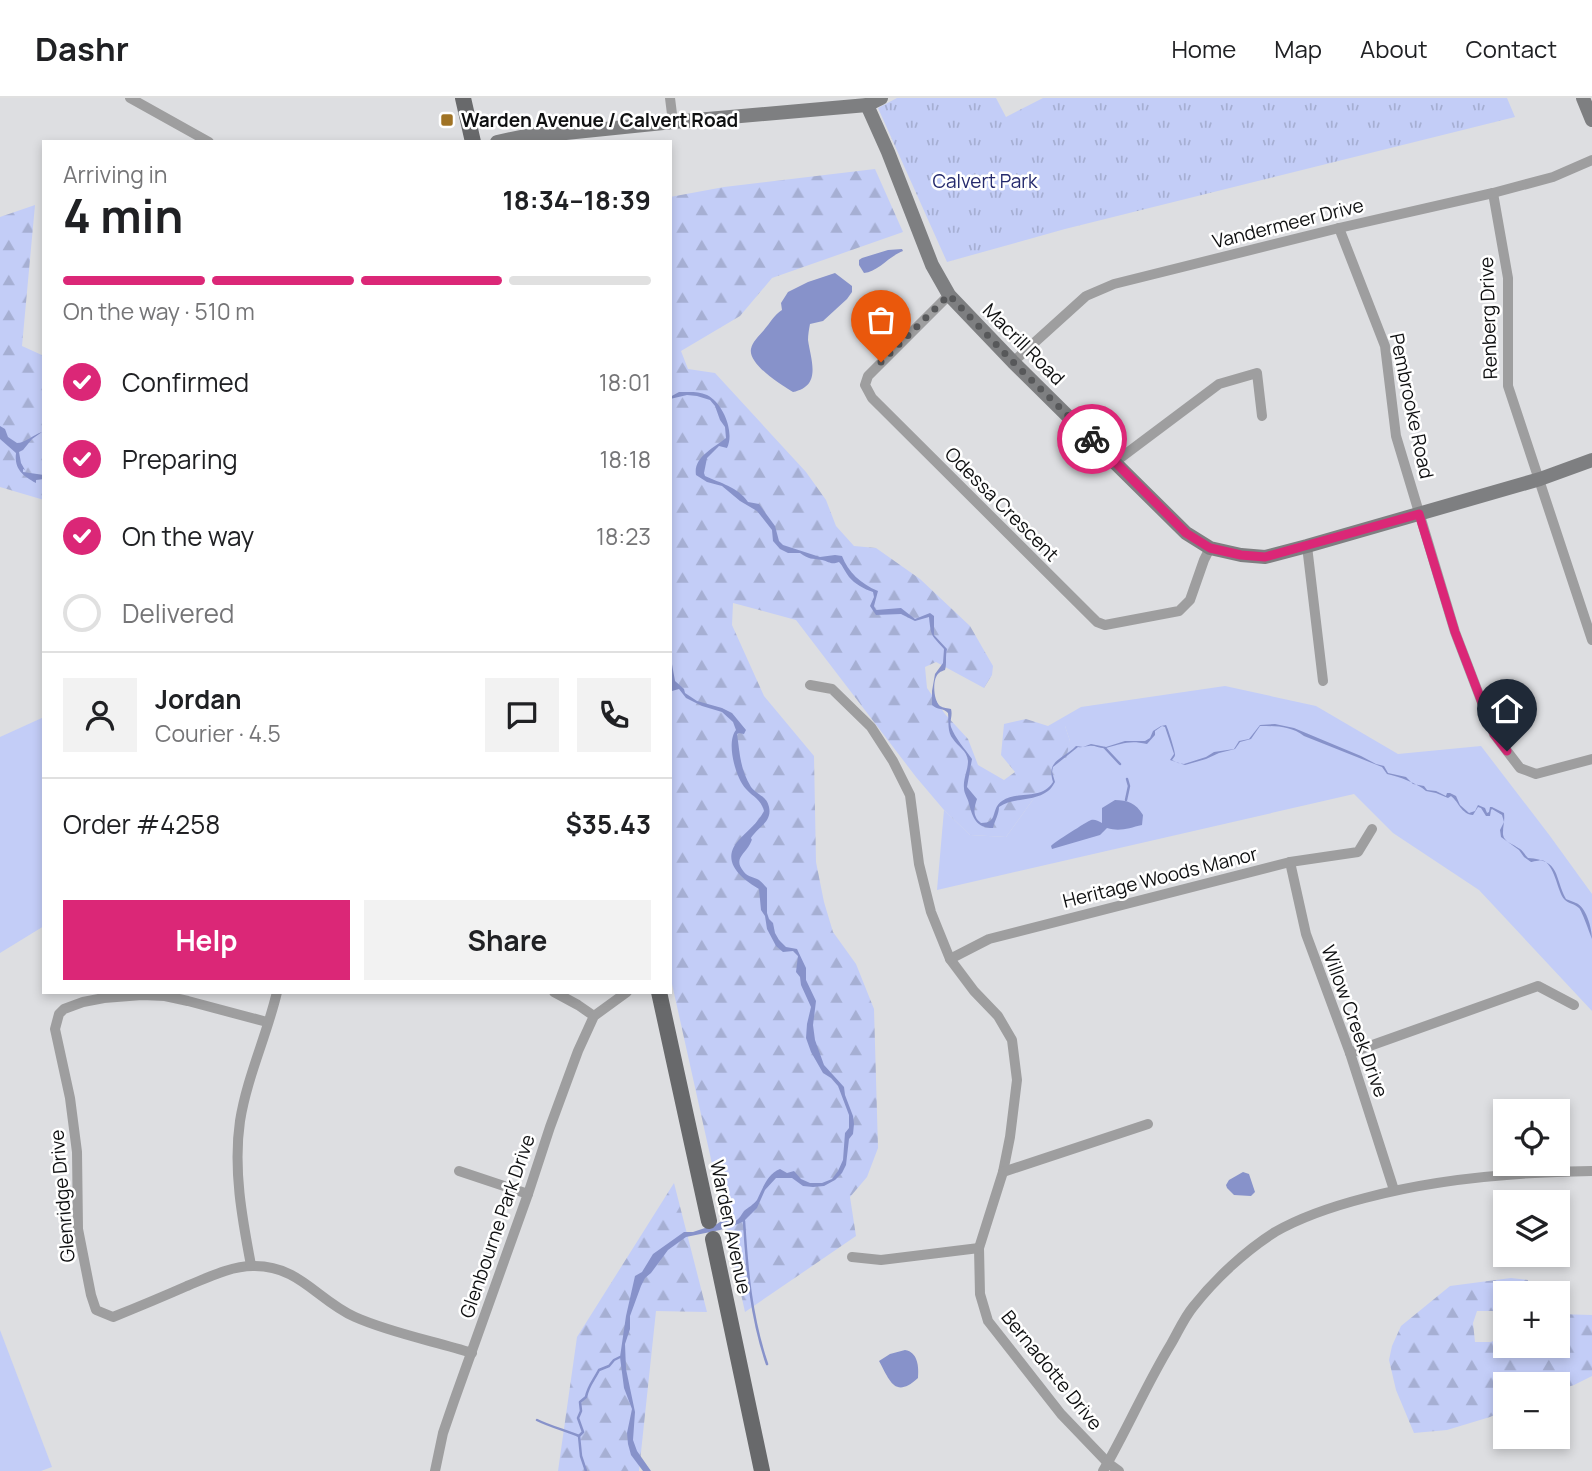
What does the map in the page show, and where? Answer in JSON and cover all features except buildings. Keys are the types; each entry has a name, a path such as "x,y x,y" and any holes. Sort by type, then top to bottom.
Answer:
{"main road":[{"path":"463,98 473,140"},
{"name":"Warden Avenue","path":"659,994 709,1221"},
{"name":"Warden Avenue","path":"713,1239 762,1471"}],"street":[{"path":"130,98 205,140"},
{"path":"670,98 673,122"},
{"path":"506,140 535,134 867,105 881,98"},
{"path":"1583,98 1592,120"},
{"name":"Macrill Road","path":"867,105 932,265 949,295 1186,533 1210,548 1265,557 1540,479 1592,460"},
{"path":"546,140 556,134"},
{"name":"Vandermeer Drive","path":"1013,362 1086,296 1114,284 1493,193 1553,177 1592,160"},
{"name":"Renberg Drive","path":"1493,193 1508,278 1508,386 1592,640"},
{"name":"Pembrooke Road","path":"1339,228 1385,346 1396,436 1455,632 1494,734 1520,768 1536,774 1592,758"},
{"name":"Odessa Crescent","path":"949,295 868,376 865,385 872,398 1097,622 1105,625 1179,611 1190,600 1210,548"},
{"path":"1115,462 1219,384 1257,373 1262,416"},
{"path":"1307,546 1323,681"},
{"name":"Bernadotte Drive","path":"810,685 832,689 871,726 893,761 910,795 919,864 931,912 950,959 974,991 998,1016 1012,1040 1017,1080 1010,1137 1003,1172 979,1248 980,1294 988,1321 1061,1415 1106,1467 1119,1471"},
{"name":"Heritage Woods Manor","path":"950,959 989,939 1290,862 1358,852 1372,828"},
{"name":"Willow Creek Drive","path":"1290,862 1306,934 1350,1053 1394,1190"},
{"path":"1350,1053 1538,986 1574,1005"},
{"path":"251,1265 240,1201 237,1152 240,1120 276,994"},
{"path":"557,994 594,1016"},
{"name":"Glenridge Drive","path":"267,1022 165,996 142,995 83,1002 64,1009 59,1014 55,1029 70,1098 77,1152 78,1229 90,1295 96,1310 113,1317 211,1276 239,1267 270,1266 300,1278 339,1309 357,1318 472,1353"},
{"name":"Glenbourne Park Drive","path":"435,1471 443,1433 578,1051 594,1016 611,998"},
{"path":"1003,1172 1148,1124"},
{"path":"459,1171 528,1194"},
{"path":"1106,1467 1191,1309 1225,1270 1275,1233 1334,1206 1394,1190 1473,1177 1530,1172 1592,1171"},
{"name":"Warden Avenue","path":"709,1221 713,1239"},
{"path":"852,1257 881,1260 979,1248"}],"green space":[{"name":"Calvert Park","path":"897,98 996,98 1006,117 1043,98 1507,98 1515,117 1065,229 947,262 878,108"},
{"path":"875,169 903,232 772,278 740,316 681,351 688,369 715,373 806,472 826,500 836,526 854,546 876,548 920,579 970,626 993,666 992,675 984,688 936,662 925,667 927,688 945,714 968,739 978,765 1004,780 1015,772 1001,755 1004,724 1026,719 1048,726 1065,726 1070,741 1064,768 1032,801 1006,837 970,835 916,777 796,620 733,603 732,625 764,696 814,756 816,862 824,902 833,932 856,964 874,1009 878,1148 867,1177 850,1197 856,1236 745,1312 672,984 672,197 724,187"},
{"path":"35,205 22,346 42,355 42,499 0,487 0,217"},
{"path":"1225,686 1316,706 1398,754 1481,746 1592,894 1592,1011 1479,890 1393,833 1354,794 937,890 944,810 970,835 1006,837 1070,741 1065,726 1048,726 1081,707"},
{"path":"42,718 42,927 0,953 0,737"},
{"path":"674,1183 707,1312 656,1311 639,1471 558,1471 577,1337"},
{"path":"1511,1278 1528,1280 1493,1281 1493,1311 1477,1311 1473,1323 1475,1342 1493,1341 1493,1358 1570,1358 1570,1314 1592,1315 1592,1376 1570,1386 1570,1372 1493,1372 1493,1416 1447,1430 1414,1433 1396,1390 1389,1360 1392,1346 1401,1326 1450,1286"},
{"path":"0,1330 52,1467 41,1471 0,1471"}],"shaded area":[{"path":"902,249 903,251 869,272 864,273 859,265 862,258"},
{"path":"835,273 852,286 852,292 823,321 810,324 808,340 811,378 802,389 793,392 760,367 751,355 752,346 782,310 781,303 788,292"},
{"path":"679,392 697,392 707,395 718,404 726,419 729,441 727,448 719,446 707,458 705,476 734,489 748,502 759,504 775,526 779,541 783,545 820,557 842,556 856,577 878,591 874,606 876,610 901,608 915,619 930,613 934,616 934,635 947,649 945,670 940,672 934,684 935,694 940,706 951,709 951,727 972,759 967,787 977,799 974,812 976,818 981,823 990,821 1002,801 1048,788 1053,782 1051,774 1052,769 1054,764 1076,746 1083,747 1078,747 1053,767 1055,782 1049,790 1036,797 999,807 993,828 976,821 964,790 967,757 951,736 948,713 932,705 932,691 935,674 943,663 944,649 933,636 929,617 915,621 901,614 876,615 870,606 873,592 854,582 839,562 808,558 800,553 788,553 780,549 773,541 772,530 757,511 722,486 707,482 696,475 701,458 726,438 725,427 715,406 710,400 697,396 672,399"},
{"path":"0,426 5,429 8,437 17,443 42,432 19,452 25,470 23,469 23,472 42,475 42,479 36,480 36,483 27,478 16,463 16,453 0,439"},
{"path":"672,664 675,681 685,693 697,701 732,713 746,730 744,734 737,734 743,768 751,787 766,800 770,812 751,838 739,864 746,874 759,880 767,888 767,913 775,933 786,947 797,949 806,968 806,980 816,1001 813,1025 815,1040 824,1065 844,1087 854,1124 846,1165 835,1180 824,1186 813,1187 803,1186 792,1178 776,1178 765,1190 757,1208 744,1221 720,1230 686,1237 668,1250 645,1278 630,1316 630,1329 625,1344 626,1369 635,1412 633,1440 651,1471 643,1471 631,1455 628,1444 627,1433 632,1409 624,1388 620,1357 635,1276 642,1272 653,1254 684,1232 693,1232 723,1220 735,1222 757,1200 769,1178 780,1169 787,1173 794,1171 801,1179 810,1183 822,1183 832,1179 843,1160 845,1133 849,1128 849,1115 838,1086 823,1073 806,1038 811,1007 796,972 798,956 793,951 783,952 776,946 761,910 759,889 740,875 732,863 733,849 764,811 759,801 742,784 735,768 732,743 736,730 733,722 722,712 686,698 679,689 672,691"},
{"path":"1275,724 1294,728 1361,756 1384,766 1388,773 1406,777 1411,782 1387,774 1382,767 1294,730 1278,727 1260,726 1251,739 1240,742 1235,749 1185,765 1180,763 1206,757 1214,752 1234,749 1239,741 1249,739 1260,725"},
{"path":"1166,725 1175,754 1172,760 1176,762 1170,760 1174,754 1165,727 1162,726 1155,731 1147,744 1130,742 1106,748 1083,747 1091,744 1106,747 1125,741 1145,741 1153,731 1161,726"},
{"path":"1416,785 1446,796 1450,793 1456,796 1460,805 1469,813 1475,811 1478,805 1485,808 1487,813 1492,807 1504,813 1504,822 1502,815 1492,809 1490,816 1486,816 1478,807 1473,815 1469,814 1463,810 1451,796 1448,798"},
{"path":"1115,800 1134,805 1143,815 1142,825 1120,830 1107,828 1100,835 1052,849 1053,844 1089,821 1102,823 1102,808"},
{"path":"1504,822 1504,838 1521,850 1528,858 1541,860 1531,862 1501,837 1500,830"},
{"path":"1545,862 1555,871 1566,899 1578,904 1584,911 1592,939 1580,910 1564,899 1553,872"},
{"path":"1243,1172 1249,1174 1255,1192 1251,1196 1234,1195 1226,1185 1229,1180"},
{"path":"905,1350 915,1357 918,1378 904,1387 898,1387 890,1381 879,1361 890,1354"}],"waterway":[{"path":"1105,748 1120,764"},
{"path":"1126,800 1129,786 1127,779"},
{"path":"744,1221 753,1311 767,1364"},
{"path":"586,1471 579,1436 583,1432 578,1418 581,1411 580,1402 586,1397 599,1370 620,1357"},
{"path":"537,1420 579,1436"}],"way so far":[{"path":"881,362 949,295 1092,439"}],"place":[{"name":"Warden Avenue / Calvert Road","path":"447,120"}],"route":[{"path":"1092,439 1186,533 1210,548 1265,557 1419,514 1455,632 1494,734 1507,751"}]}
